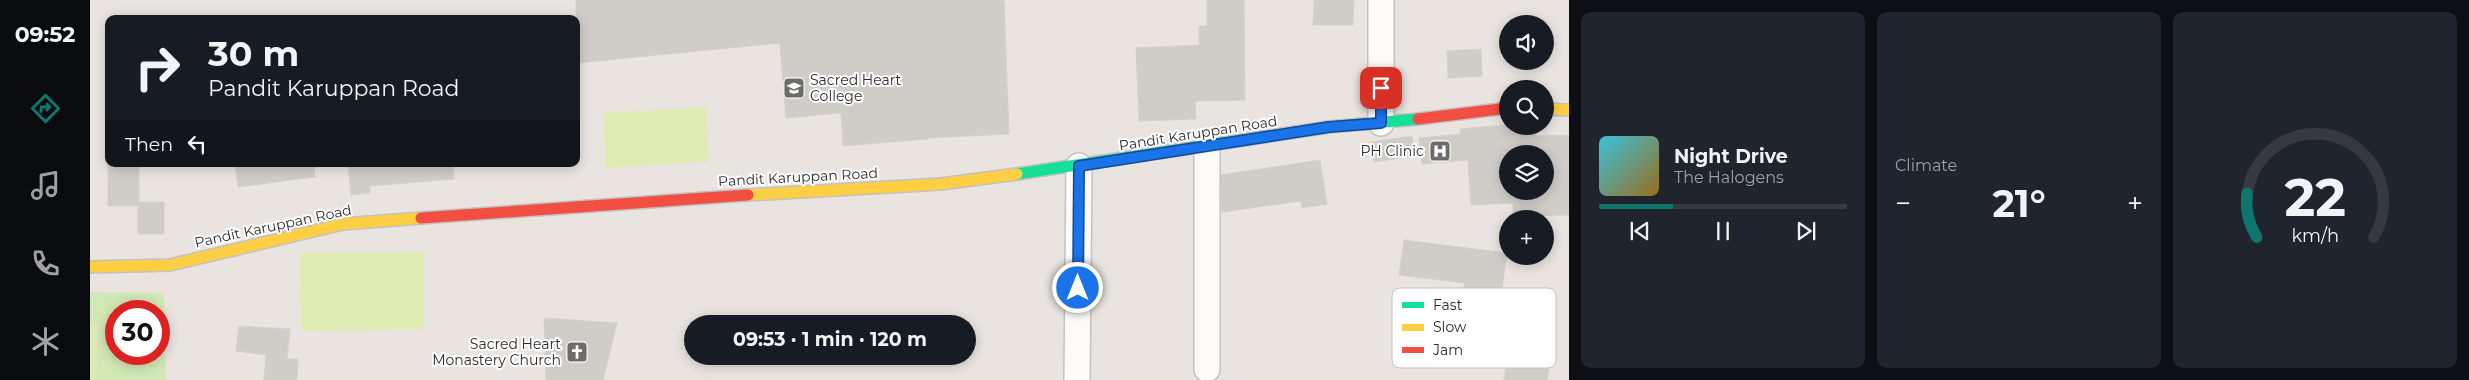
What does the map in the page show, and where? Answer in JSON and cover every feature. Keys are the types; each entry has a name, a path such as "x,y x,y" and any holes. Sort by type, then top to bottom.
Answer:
{"main road":[{"name":"Pandit Karuppan Road","path":"90,267 170,265 351,223 650,201 941,184 1079,166 1329,127 1499,109"},
{"path":"1554,109 1569,110"}],"street":[{"path":"1381,0 1381,123"},
{"path":"1207,146 1207,369"},
{"path":"1077,380 1079,166"}],"green space":[{"path":"706,107 709,161 606,168 603,113"},
{"path":"424,252 424,329 301,331 300,253"},
{"path":"90,292 164,293 164,300 105,300 105,365 166,365 166,380 90,380"},
{"path":"90,324 98,324 96,380 90,380"}],"building":[{"path":"576,0 1004,0 1009,134 928,138 843,146 841,113 786,118 780,43 580,63 580,15 576,15"},
{"path":"1207,0 1244,0 1245,100 1195,101 1196,119 1139,121 1136,48 1199,45 1199,26 1207,26"},
{"path":"1314,0 1354,0 1353,25 1313,25"},
{"path":"1481,49 1482,76 1448,78 1447,51"},
{"path":"1499,125 1499,135 1569,135 1569,215 1554,215 1554,210 1513,210 1513,203 1471,205 1468,160 1422,164 1419,138 1461,134 1460,129"},
{"path":"1412,136 1415,156 1374,162 1371,142"},
{"path":"1320,160 1327,204 1302,208 1301,201 1222,212 1221,175"},
{"path":"108,167 139,167 139,202 164,202 164,234 138,234 138,206 108,206"},
{"path":"235,167 314,167 315,177 238,187"},
{"path":"348,167 453,167 454,179 370,186 370,193 351,195"},
{"path":"1404,240 1499,252 1499,265 1505,265 1502,288 1464,288 1465,283 1399,275"},
{"name":"Sacred Heart Monastery Church","path":"544,318 617,323 603,380 546,380"},
{"path":"239,326 290,329 287,359 298,359 297,380 264,380 266,355 236,351"},
{"path":"1506,368 1549,368 1547,380 1504,380"}],"traffic: fast":[{"path":"1017,174 1329,127 1418,119"}],"traffic: slow":[{"path":"1554,109 1569,110"},
{"path":"748,195 941,184 1017,174"},
{"path":"90,267 170,265 343,224 421,218"}],"traffic: jam":[{"path":"1418,119 1499,109"},
{"path":"421,218 748,195"}],"place":[{"name":"Sacred Heart College","path":"794,88"},
{"name":"PH Clinic","path":"1440,151"},
{"name":"Sacred Heart Monastery Church","path":"577,352"}],"route":[{"path":"1078,288 1079,166 1329,127 1381,123 1381,88"}]}
